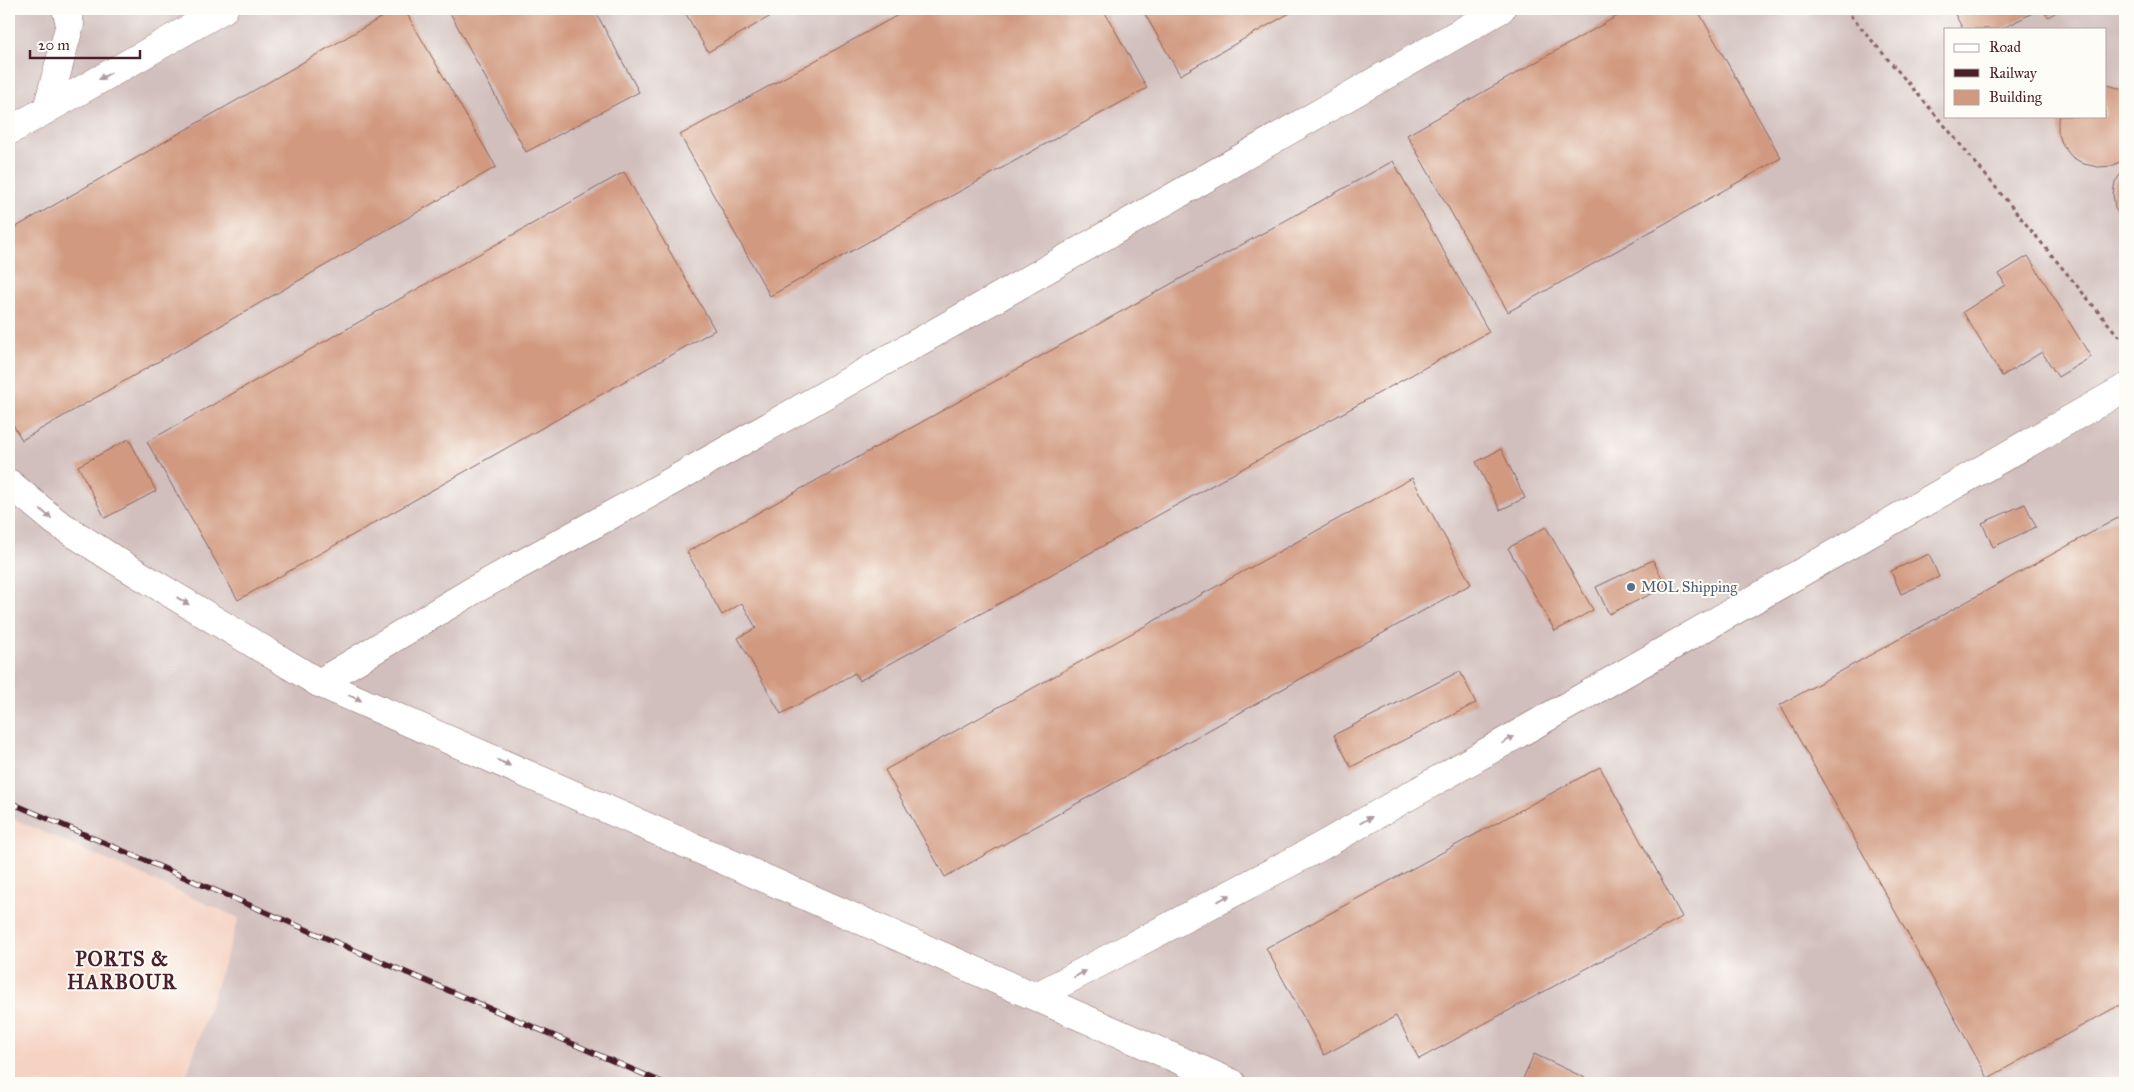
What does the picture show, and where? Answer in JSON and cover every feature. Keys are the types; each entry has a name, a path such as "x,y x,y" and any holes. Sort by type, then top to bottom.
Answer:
{"main road":[{"path":"47,109 70,24 66,9"},
{"path":"9,131 224,9"},
{"path":"319,682 474,590 991,302 1501,9"},
{"path":"1037,996 1318,848 2125,388"},
{"path":"9,482 56,522 107,556 319,682 1232,1083"}],"path":[{"path":"1845,9 1945,126 2125,344"}],"shaded area":[{"path":"9,9 2125,9 2125,1083 184,1083 239,918 9,817"},
{"path":"9,732 1138,1083 9,1083"}],"building":[{"path":"396,9 404,9 496,167 22,440 9,418 9,231"},
{"path":"448,9 594,9 639,92 526,152"},
{"path":"683,9 783,9 708,52"},
{"path":"909,9 1103,9 1147,88 770,296 680,135"},
{"path":"1142,9 1297,9 1180,75"},
{"path":"1630,9 1697,9 1781,158 1508,312 1407,135"},
{"path":"1952,9 2040,9 2004,28 1962,28"},
{"path":"2043,9 2062,9 2048,17"},
{"path":"2106,84 2121,89 2125,92 2125,159 2112,166 2098,167 2084,164 2072,157 2063,146 2058,132 2058,119 2106,118"},
{"path":"1393,161 1489,332 859,681 855,673 781,714 738,638 756,628 742,603 722,615 687,552"},
{"path":"2125,168 2125,223 2115,208 2113,194 2115,182"},
{"path":"624,172 715,330 238,600 147,442"},
{"path":"2028,256 2091,357 2058,377 2042,352 2002,376 1963,312 2005,285 1999,274"},
{"path":"129,439 156,491 105,518 78,466"},
{"path":"1501,449 1525,498 1500,510 1476,462"},
{"path":"1412,478 1471,584 945,877 885,770"},
{"path":"2025,504 2036,527 1993,547 1982,523"},
{"path":"2125,514 2125,1002 1988,1078 1780,705"},
{"path":"1546,527 1593,610 1555,631 1508,548"},
{"path":"1929,554 1939,577 1901,594 1891,571"},
{"name":"MOL Shipping","path":"1653,560 1666,587 1609,614 1596,587"},
{"path":"1460,671 1476,703 1351,767 1334,735"},
{"path":"1600,767 1682,917 1419,1059 1396,1016 1324,1055 1266,948"},
{"path":"1534,1054 1596,1083 1521,1083"}],"railway":[{"path":"9,802 664,1083"}],"place":[{"name":"MOL Shipping","path":"1631,587"}],"district":[{"name":"PORTS & HARBOUR","path":"122,970"}]}
